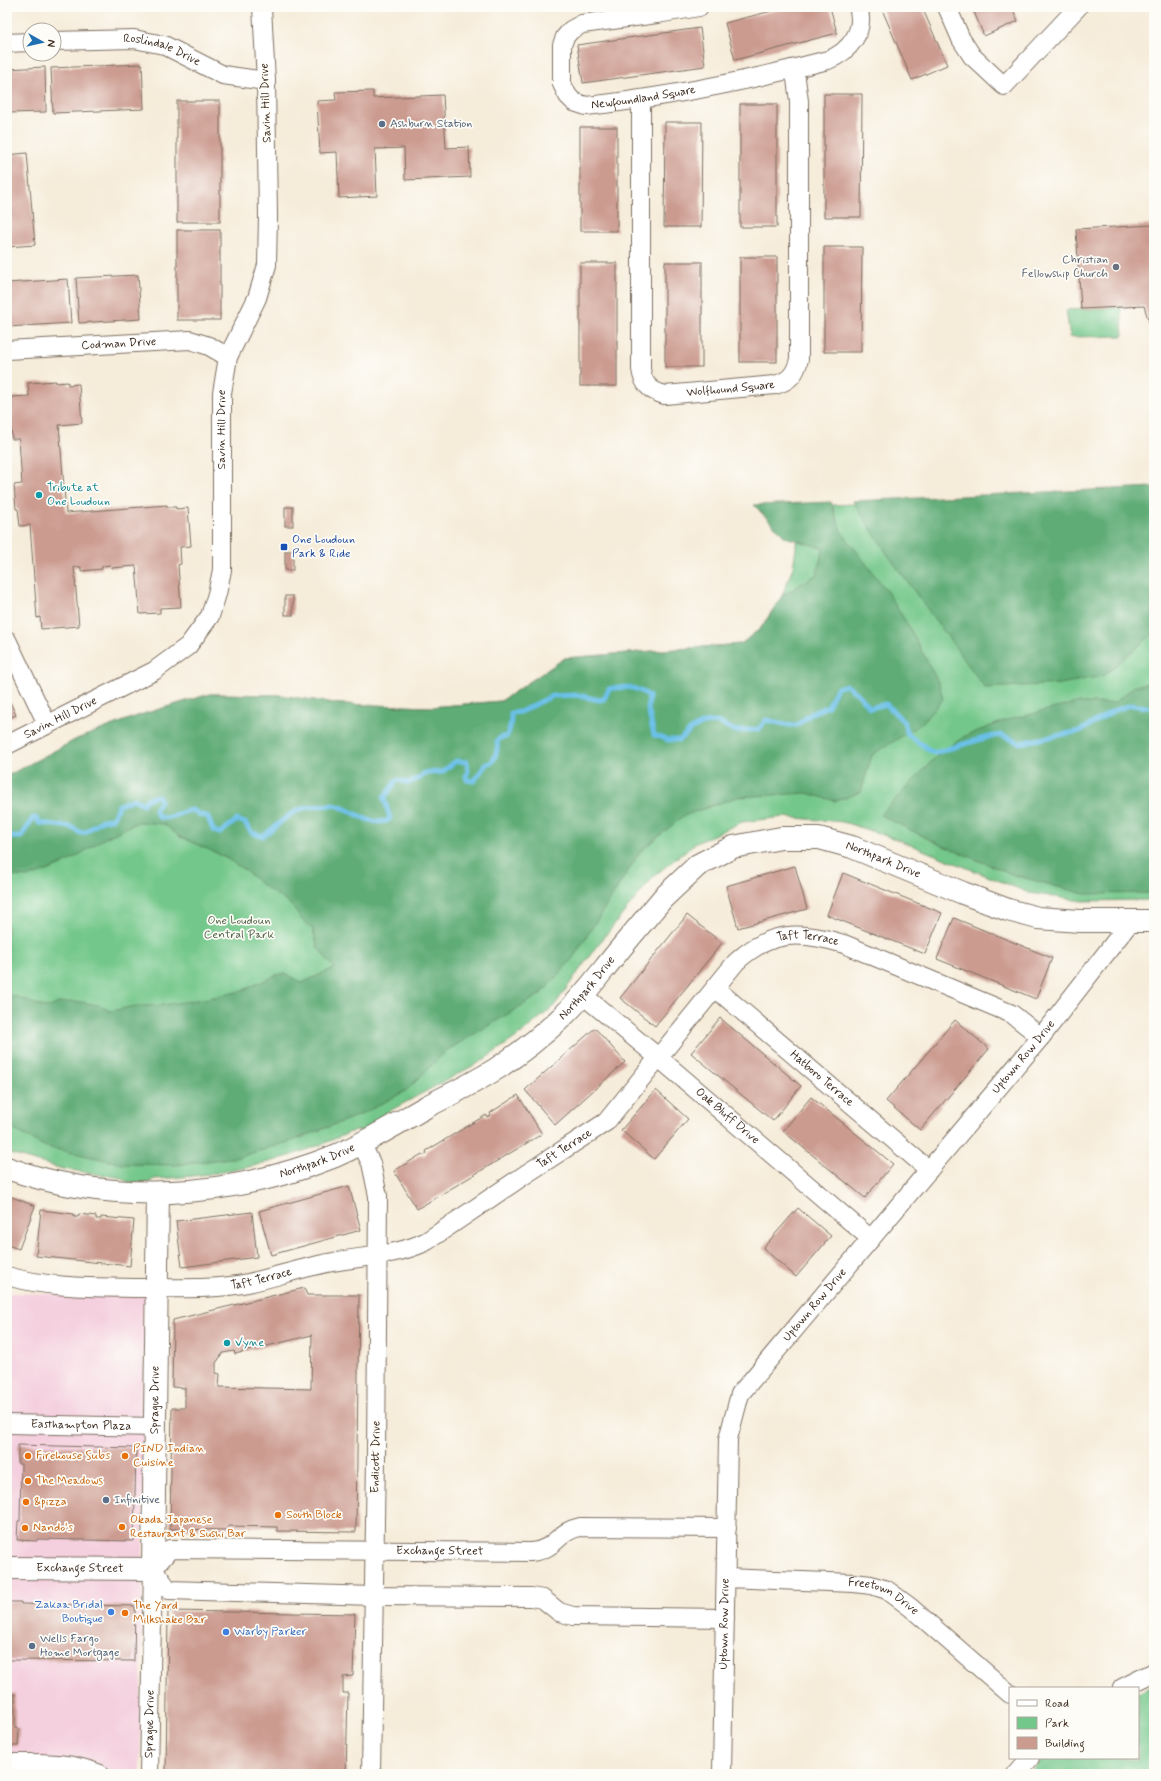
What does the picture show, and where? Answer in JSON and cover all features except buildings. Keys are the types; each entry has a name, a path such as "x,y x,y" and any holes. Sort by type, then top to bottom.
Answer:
{"street":[{"name":"Savin Hill Drive","path":"7,745 154,671 188,646 210,616 218,594 222,570 222,393 228,357 258,298 267,265 268,216 266,81 262,7"},
{"name":"Newfoundland Square","path":"699,7 582,24 574,27 565,37 562,45 562,84 568,96 574,102 586,106 641,100 735,83 834,58 846,50 858,31 860,17 858,7"},
{"path":"947,7 961,39 969,52 1004,86 1078,7"},
{"name":"Roslindale Drive","path":"62,41 134,39 164,45 223,75 266,81"},
{"path":"7,43 22,42"},
{"name":"Wolfhound Square","path":"641,100 641,369 644,382 653,391 665,395 775,385 791,378 796,371 799,358 799,101 796,79 792,69"},
{"name":"Codman Drive","path":"7,350 190,340 209,346 228,357"},
{"path":"7,640 47,724"},
{"name":"Northpark Drive","path":"7,1168 42,1179 84,1187 158,1194 197,1191 264,1179 316,1163 361,1143 496,1069 533,1042 584,996 663,898 698,865 734,847 781,838 819,838 852,847 963,893 1008,910 1038,918 1154,922"},
{"name":"Uptown Row Drive","path":"722,1774 728,1439 740,1394 1041,1037 1131,921"},
{"name":"Taft Terrace","path":"7,1276 20,1280 89,1287 212,1288 248,1283 332,1262 412,1249 427,1241 606,1122 736,962 758,946 790,934 805,934 822,937 844,944 1012,1014 1041,1037"},
{"name":"Hatboro Terrace","path":"715,988 929,1170"},
{"name":"Oak Bluff Drive","path":"584,996 870,1238"},
{"name":"Endicott Drive","path":"361,1143 371,1163 376,1182 379,1255 371,1774"},
{"name":"Sprague Drive","path":"149,1774 158,1194"},
{"name":"Easthampton Plaza","path":"7,1424 155,1427"},
{"name":"Exchange Street","path":"7,1568 153,1569 170,1549 374,1552 531,1552 547,1549 570,1529 580,1527 727,1528"},
{"path":"153,1569 169,1590 374,1596 531,1597 543,1599 558,1612 573,1616 725,1618"},
{"name":"Freetown Drive","path":"726,1578 854,1583 871,1585 887,1590 910,1607 1009,1693"},
{"path":"1124,1687 1154,1672"},
{"path":"1016,1774 1029,1759"},
{"path":"7,1763 66,1764 85,1768 100,1774"}],"shaded area":[{"path":"7,1293 146,1296 140,1774 7,1774"}],"green space":[{"path":"1121,307 1123,336 1070,337 1066,310"},
{"path":"1154,487 1154,633 1103,676 1060,684 985,688 888,555 853,501"},
{"name":"One Loudoun Central Park","path":"1154,488 1154,900 1082,901 1029,893 896,839 843,822 784,817 742,822 694,844 654,876 596,947 554,1006 521,1034 480,1062 384,1114 381,1121 361,1131 355,1130 305,1151 257,1165 208,1174 154,1179 149,1183 127,1182 123,1178 63,1169 7,1153 7,776 77,739 140,715 210,694 278,695 341,704 430,707 501,701 565,658 741,644 761,628 782,596 793,567 796,548 797,507"},
{"name":"One Loudoun Central Park","path":"831,502 841,531 886,590 908,625 939,684 943,699 921,724 872,755 861,792 836,801 806,793 737,797 683,816 640,852 573,958 541,994 446,1051 407,1090 362,1114 292,1141 239,1157 176,1165 123,1164 46,1147 7,1126 7,996 14,996 47,1008 59,1003 81,1002 98,1005 111,1011 135,1006 163,1005 204,999 242,991 276,975 284,973 302,983 334,968 318,948 312,928 303,921 290,904 261,884 246,871 223,856 180,837 164,824 138,822 105,838 71,860 50,870 29,877 7,876 7,776 77,739 140,715 210,694 278,695 341,704 430,707 501,701 565,658 741,644 761,628 782,596 817,574 823,548 785,537 754,505"},
{"path":"1154,682 1154,893 1084,894 1014,875 941,845 880,815 939,754 965,736 1007,720 1076,703 1114,703 1135,686"},
{"path":"1154,1685 1154,1774 1030,1774 1043,1759 1139,1759 1139,1692"}],"waterway":[{"path":"7,837 21,837 33,818 37,819 39,823 71,827 81,833 86,832 102,820 112,819 119,805 134,799 143,804 147,799 156,796 159,797 160,801 155,810 159,817 172,817 189,810 193,810 200,815 207,816 214,831 220,833 237,820 245,823 252,833 263,836 285,818 301,809 335,805 367,819 380,822 387,821 390,818 384,798 396,781 399,780 408,783 420,778 424,773 442,772 456,761 467,762 467,780 474,781 486,764 492,762 496,755 497,741 501,737 506,737 508,734 511,713 520,712 552,696 577,695 599,700 604,699 609,689 615,688 625,687 635,689 649,696 648,709 654,735 668,740 680,740 692,729 704,723 717,722 736,731 759,729 766,720 789,725 797,725 812,713 828,706 837,688 846,685 858,694 870,708 886,704 904,722 908,735 934,753 988,737 1001,735 1020,743 1080,731 1113,711 1131,705 1154,708"}],"place":[{"name":"Ashburn Station","path":"382,124"},
{"name":"Christian Fellowship Church","path":"1116,267"},
{"name":"Tribute at One Loudoun","path":"39,495"},
{"name":"One Loudoun Park & Ride","path":"284,547"},
{"name":"Vyne","path":"227,1343"},
{"name":"Firehouse Subs","path":"28,1456"},
{"name":"PIND Indian Cuisine","path":"125,1456"},
{"name":"The Meadows","path":"28,1481"},
{"name":"Infinitive","path":"106,1500"},
{"name":"&pizza","path":"26,1502"},
{"name":"South Block","path":"278,1515"},
{"name":"Okada Japanese Restaurant & Sushi Bar","path":"122,1527"},
{"name":"Nando's","path":"25,1528"},
{"name":"Zakaa Bridal Boutique","path":"111,1612"},
{"name":"The Yard Milkshake Bar","path":"125,1613"},
{"name":"Warby Parker","path":"226,1632"},
{"name":"Wells Fargo Home Mortgage","path":"32,1646"}]}
